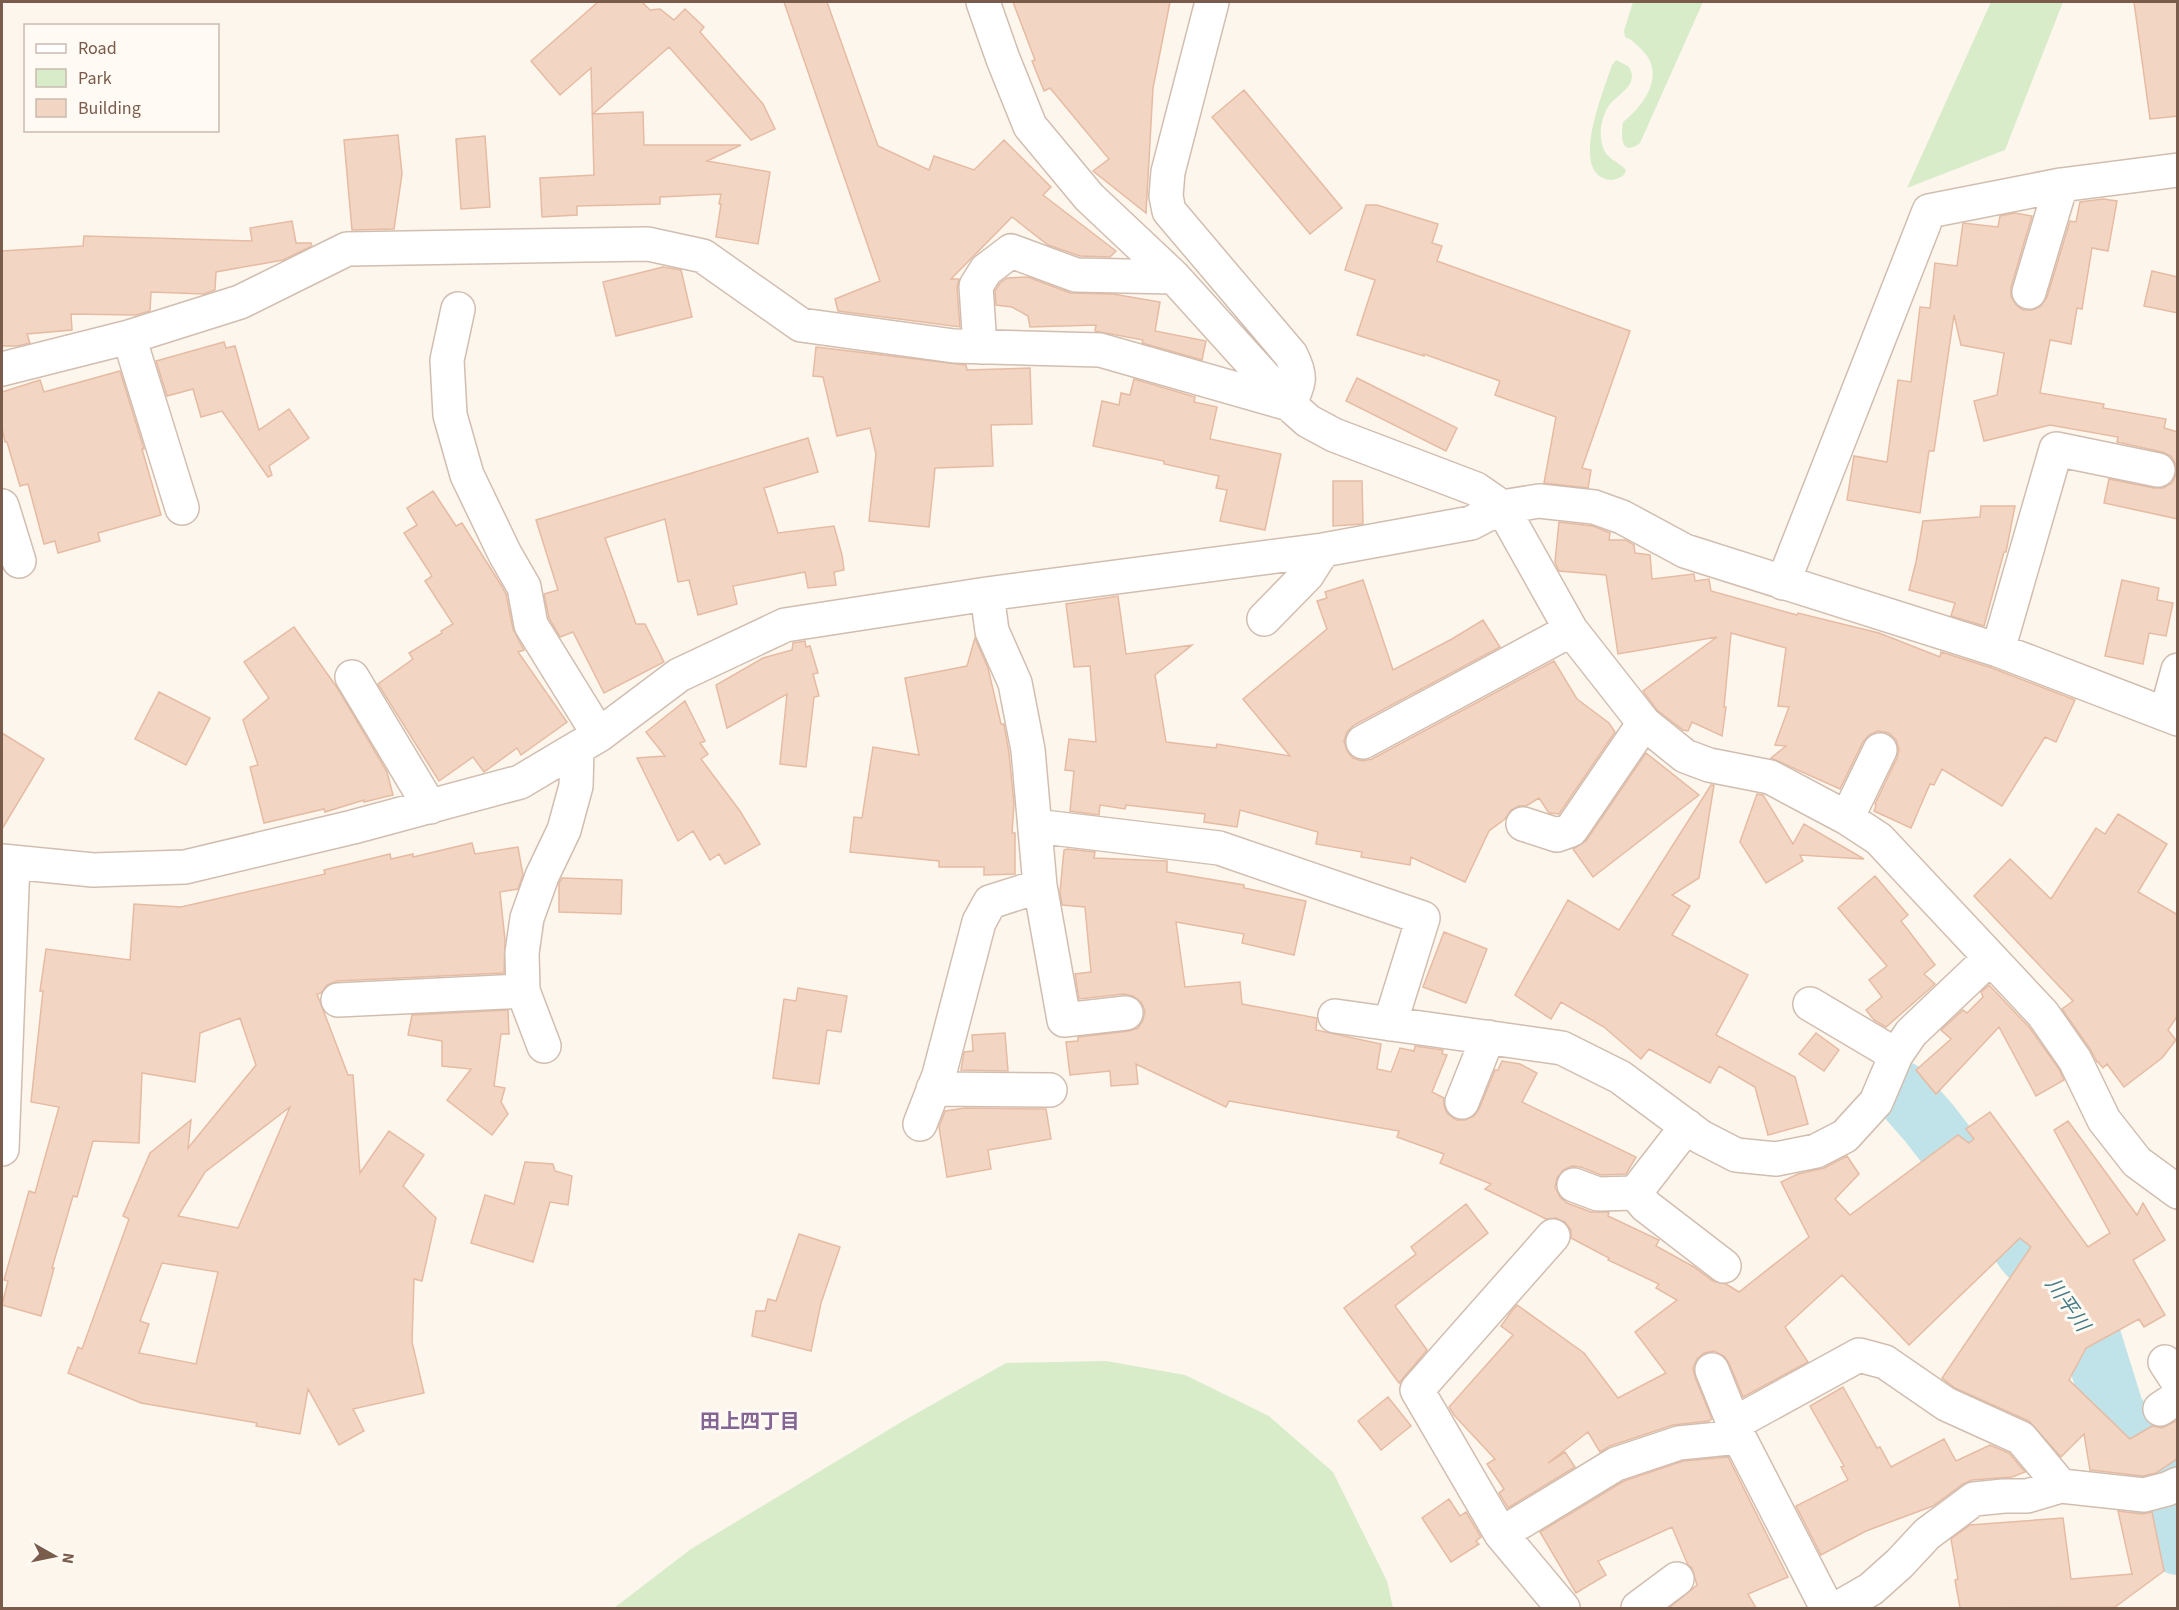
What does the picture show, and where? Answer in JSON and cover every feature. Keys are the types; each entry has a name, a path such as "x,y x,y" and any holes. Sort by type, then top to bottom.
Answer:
{"street":[{"path":"983,2 1030,126 1089,197 1174,277 1289,404 1308,420 1334,435 1476,489 1502,507 1571,630 1644,723 1685,756 1709,765 1770,777 1847,818 1879,839 2043,1014 2075,1060 2104,1119 2138,1161 2178,1192"},
{"path":"1212,2 1171,160 1166,196 1169,211 1291,355 1299,371 1298,385 1289,404"},
{"path":"1783,583 1929,211 2061,185 2178,170"},
{"path":"2029,292 2061,185"},
{"path":"2,369 66,355 240,302 347,249 648,244 703,256 801,325 954,346 1100,350 1289,404"},
{"path":"980,347 976,285 986,270 1011,251 1076,275 1174,277"},
{"path":"458,309 447,360 450,415 467,474 505,554 524,587 531,625 588,742 564,831 542,876 527,918 522,953 523,991 543,1046"},
{"path":"129,337 182,508"},
{"path":"1998,650 2056,448 2158,470"},
{"path":"2,1149 7,862 93,870 185,867 520,783 588,742 679,675 785,625 987,594 1323,550 1471,523 1502,507 1539,501 1594,507 1622,517 1685,551 1998,650 2172,717 2178,670"},
{"path":"2,506 19,561"},
{"path":"1264,619 1307,575 1323,550"},
{"path":"987,594 992,631 1015,683 1028,750 1040,886 1064,1020 1126,1013"},
{"path":"1363,742 1571,630"},
{"path":"352,677 430,807"},
{"path":"1523,824 1557,835 1571,830 1644,723"},
{"path":"1847,818 1880,750"},
{"path":"1035,826 1219,848 1423,918 1390,1024"},
{"path":"920,1124 933,1089 980,922 990,902 1040,886"},
{"path":"1335,1016 1562,1048 1620,1077 1701,1137 1736,1155 1776,1159 1816,1150 1845,1136 1876,1102 1896,1055 1911,1033 1990,957"},
{"path":"338,1000 523,991"},
{"path":"1810,1004 1896,1055"},
{"path":"1462,1102 1488,1037"},
{"path":"933,1089 1050,1089"},
{"path":"1635,1194 1687,1126"},
{"path":"1574,1185 1598,1194 1635,1194 1646,1206 1724,1266"},
{"path":"1554,1236 1417,1390 1501,1534 1563,1608"},
{"path":"1501,1534 1616,1464 1679,1443 1737,1430 1859,1355 1885,1362 1946,1404 2021,1438 2061,1486"},
{"path":"1712,1370 1737,1430 1827,1608"},
{"path":"1838,1608 1871,1589 1927,1534 1974,1499 2026,1496 2061,1486 2163,1490"},
{"path":"1638,1608 1677,1579"}],"green space":[{"path":"1633,2 1703,2 1640,143 1629,148 1623,143 1623,122 1646,97 1653,77 1648,57 1635,43 1625,37 1624,31"},
{"path":"1991,2 2063,2 2005,150 1907,188"},
{"path":"1616,60 1628,66 1632,79 1626,89 1608,107 1603,118 1601,141 1605,152 1626,170 1624,175 1609,180 1594,170 1590,158 1590,142 1598,107 1612,65"},
{"path":"1106,1361 1185,1375 1269,1416 1333,1472 1387,1581 1393,1608 614,1608 691,1549 903,1421 1006,1363"}],"building":[{"path":"598,2 642,2 650,10 660,9 674,20 685,9 704,27 700,32 763,104 775,129 751,140 669,47 593,114 643,112 644,145 741,145 707,161 770,172 758,244 716,237 721,194 660,197 660,204 577,206 577,215 542,217 540,178 594,175 591,68 560,95 531,61"},
{"path":"784,2 827,2 878,146 929,170 934,156 974,170 1004,140 1051,187 1043,195 1116,251 1110,257 1080,256 1048,245 1012,217 951,279 959,279 957,287 960,327 838,311 835,299 880,281"},
{"path":"1013,2 1170,2 1153,88 1146,213 1093,171 1109,159 1050,88 1044,91"},
{"path":"2134,2 2178,2 2178,116 2150,119"},
{"path":"1244,90 1342,208 1310,234 1212,117"},
{"path":"398,135 402,174 394,229 352,230 344,140"},
{"path":"485,136 490,207 461,209 456,139"},
{"path":"2103,199 2117,201 2108,251 2092,248 2082,309 2077,308 2071,344 2050,340 2040,393 2104,404 2103,408 2166,419 2164,428 2178,432 2178,519 2104,503 2109,479 2154,488 2163,488 2172,483 2176,474 2176,465 2171,456 2162,452 2117,442 2118,437 2050,425 1984,441 1974,401 1997,395 2004,353 1961,345 1954,315 1934,451 1929,451 1920,513 1847,500 1854,456 1887,462 1898,380 1911,382 1920,307 1930,308 1935,263 1957,266 1963,223 1998,227 2000,216 2015,213 2032,216 2011,287 2011,296 2016,305 2023,310 2033,310 2041,306 2047,297 2070,221 2076,222 2080,202"},
{"path":"1366,205 1377,205 1438,224 1432,243 1442,246 1437,261 1630,331 1582,468 1591,470 1588,488 1544,483 1556,417 1495,395 1500,381 1424,354 1424,356 1357,335 1375,280 1345,270"},
{"path":"292,221 296,243 311,243 312,246 283,260 216,272 215,290 204,294 151,292 150,311 136,315 71,314 72,330 27,334 30,343 2,346 2,251 83,246 84,236 252,241 250,228"},
{"path":"663,267 681,270 692,317 616,336 603,282"},
{"path":"2152,271 2178,277 2178,313 2144,306"},
{"path":"1028,277 1070,293 1113,294 1160,302 1155,331 1206,341 1202,360 1142,343 1143,340 1095,331 1096,325 1030,327 1028,316 1012,307 996,305 995,291 1007,278"},
{"path":"224,342 226,348 235,346 259,430 289,409 309,438 269,466 272,475 268,477 222,411 201,417 193,389 167,396 156,361"},
{"path":"816,347 966,365 967,370 1030,368 1032,424 991,425 993,466 935,468 929,527 869,521 876,454 870,428 837,436 823,377 813,376"},
{"path":"120,371 161,515 98,533 100,541 58,553 55,541 44,544 28,484 20,486 2,428 2,392 40,380 44,392"},
{"path":"1357,378 1457,428 1446,451 1346,401"},
{"path":"1134,379 1195,397 1194,402 1217,407 1210,439 1281,454 1265,530 1220,521 1227,490 1216,488 1219,476 1164,464 1164,461 1093,446 1102,401 1119,405 1121,393 1130,395"},
{"path":"808,438 818,472 764,488 778,533 834,526 844,570 834,572 836,585 808,588 805,572 733,586 737,604 698,615 689,580 678,582 665,519 605,538 636,624 645,624 664,662 604,693 573,632 560,637 549,618 544,594 558,590 536,520"},
{"path":"1333,481 1362,481 1363,524 1333,526"},
{"path":"433,491 456,526 462,523 501,585 506,594 513,629 524,650 518,652 567,722 521,755 517,748 484,772 473,757 439,781 378,684 413,659 409,653 453,624 425,581 432,576 404,533 417,525 407,508"},
{"path":"1981,506 2015,506 2006,552 2004,552 1984,626 1951,616 1955,603 1909,590 1923,521 1980,517"},
{"path":"1559,522 1593,526 1610,533 1609,540 1626,540 1634,545 1635,553 1650,555 1652,579 1694,574 1695,581 1709,579 1711,591 1797,615 1798,613 1879,633 1940,657 1941,652 1992,668 2075,700 2056,742 2045,737 2002,806 1942,769 1934,785 1930,784 1911,828 1874,811 1899,749 1896,740 1889,733 1878,731 1869,735 1863,742 1840,789 1771,758 1786,746 1775,745 1789,707 1778,706 1786,648 1731,633 1722,736 1692,722 1688,731 1683,730 1657,710 1643,691 1717,637 1618,654 1606,575 1559,571 1555,562"},
{"path":"1363,580 1393,670 1483,620 1500,647 1354,725 1347,732 1344,741 1347,751 1353,758 1362,761 1372,759 1554,661 1577,699 1609,723 1615,732 1559,814 1549,813 1539,798 1526,806 1519,806 1511,810 1505,819 1489,831 1465,882 1411,857 1410,865 1361,857 1362,852 1316,844 1318,832 1240,810 1237,827 1204,822 1205,814 1126,805 1125,809 1100,805 1099,815 1070,811 1074,771 1065,770 1069,739 1096,742 1090,666 1074,667 1066,604 1118,596 1126,654 1192,645 1155,675 1166,742 1216,748 1217,744 1290,756 1243,699 1327,629 1317,601 1327,598 1325,592"},
{"path":"2122,580 2159,588 2157,600 2173,603 2166,636 2149,633 2143,664 2105,656"},
{"path":"294,627 338,689 387,772 393,795 364,802 364,800 325,812 324,809 264,823 250,767 258,765 243,720 269,698 244,662"},
{"path":"975,638 988,668 1001,724 1004,724 1009,753 1014,804 1012,833 1015,833 1015,874 984,875 984,867 939,867 939,861 850,852 854,817 862,818 873,747 919,755 905,678 967,666"},
{"path":"805,641 806,647 810,646 818,673 813,674 819,696 814,697 806,767 780,764 787,694 727,728 716,685 763,658 792,650 793,643"},
{"path":"159,692 210,718 186,765 135,739"},
{"path":"685,701 705,741 700,743 708,754 701,759 740,811 760,844 725,864 719,854 710,860 693,831 678,841 637,758 665,756 646,732"},
{"path":"2,733 44,759 2,829"},
{"path":"1646,753 1699,795 1593,877 1573,849 1586,841"},
{"path":"1711,785 1714,785 1699,878 1672,895 1690,906 1672,935 1748,975 1716,1035 1795,1077 1808,1124 1768,1135 1755,1087 1719,1066 1710,1083 1649,1049 1641,1059 1604,1027 1561,1002 1551,1019 1515,995 1568,900 1619,930"},
{"path":"1757,794 1763,795 1793,844 1804,824 1864,859 1800,855 1803,861 1766,883 1740,842"},
{"path":"2118,814 2167,844 2138,892 2178,915 2178,1015 2168,1030 2176,1040 2162,1058 2124,1087 2107,1064 2103,1068 2097,1062 2062,1009 2073,1001 1974,896 2010,859 2051,899 2096,828 2105,834"},
{"path":"472,843 475,854 518,847 523,875 518,889 500,892 505,940 504,973 337,981 327,985 321,993 317,994 348,1075 353,1075 360,1173 389,1131 424,1155 403,1186 436,1218 422,1281 414,1279 412,1342 424,1393 353,1409 364,1431 339,1445 308,1389 300,1434 256,1426 257,1423 141,1403 68,1373 78,1347 82,1349 129,1219 123,1216 150,1153 191,1120 188,1148 256,1065 240,1018 200,1033 195,1082 142,1073 139,1143 93,1141 77,1197 73,1196 41,1316 2,1305 8,1281 4,1280 29,1191 35,1193 59,1107 31,1102 43,991 40,991 46,949 130,960 134,904 181,907 325,874 324,870 390,854 391,859 413,854 413,857","holes":["290,1107 238,1228 178,1216 205,1172","162,1263 218,1272 196,1364 139,1353 149,1324 140,1321"]},
{"path":"1064,850 1095,852 1094,858 1167,861 1167,872 1244,885 1244,888 1306,901 1294,955 1242,943 1244,934 1176,922 1185,987 1240,982 1242,1004 1317,1018 1316,1030 1381,1044 1377,1069 1391,1072 1400,1048 1414,1051 1415,1046 1443,1050 1442,1054 1447,1055 1432,1092 1444,1098 1447,1113 1456,1120 1465,1120 1474,1116 1495,1070 1498,1070 1502,1061 1520,1064 1537,1073 1522,1102 1636,1157 1626,1174 1601,1175 1572,1166 1563,1170 1557,1178 1555,1187 1560,1197 1567,1203 1591,1212 1609,1212 1608,1216 1659,1240 1656,1246 1694,1267 1713,1281 1726,1284 1739,1292 1809,1237 1781,1182 1798,1174 1824,1168 1847,1156 1859,1174 1835,1199 1850,1215 1958,1135 1969,1143 1974,1139 1966,1129 1990,1112 2088,1247 2110,1233 2054,1130 2068,1121 2137,1215 2143,1203 2165,1240 2133,1260 2165,1315 2144,1327 2139,1319 2086,1348 2069,1380 2130,1439 2152,1426 2162,1428 2178,1420 2178,1458 2156,1473 2143,1476 2090,1470 2084,1434 2061,1457 2029,1421 1955,1388 1942,1378 2031,1247 2020,1238 1909,1345 1842,1275 1785,1327 1808,1362 1743,1397 1724,1356 1714,1351 1704,1353 1697,1359 1693,1368 1712,1419 1673,1425 1610,1446 1600,1452 1588,1432 1548,1463 1565,1452 1575,1467 1508,1508 1499,1493 1504,1489 1487,1464 1495,1459 1449,1407 1513,1335 1501,1326 1511,1312 1517,1305 1584,1353 1618,1398 1666,1373 1635,1332 1677,1300 1656,1288 1659,1284 1608,1260 1609,1258 1571,1238 1571,1230 1565,1222 1556,1218 1546,1219 1485,1189 1491,1184 1440,1163 1444,1154 1397,1137 1399,1131 1229,1101 1226,1107 1136,1064 1138,1084 1111,1086 1110,1071 1070,1075 1066,1042 1078,1041 1078,1037 1138,1028 1145,1011 1141,1002 1133,996 1124,994 1079,999 1075,974 1091,972 1085,907 1062,905 1060,892"},
{"path":"1875,876 1908,915 1901,921 1935,965 1924,974 1935,984 1886,1027 1874,1020 1866,1010 1882,997 1869,980 1887,966 1838,908"},
{"path":"562,878 622,880 621,914 559,912 559,883"},
{"path":"1444,932 1487,949 1466,1003 1423,987"},
{"path":"1989,985 2029,1027 2059,1069 2064,1080 2036,1096 1999,1027 1936,1094 1916,1070 1951,1039 1941,1030 1963,1010 1967,1013 1983,997 1981,992"},
{"path":"798,988 847,996 841,1032 827,1030 819,1084 773,1078 784,999 796,1001"},
{"path":"508,1010 509,1034 501,1034 494,1086 505,1088 501,1102 508,1114 492,1135 447,1100 471,1069 442,1066 442,1041 408,1035 412,1015"},
{"path":"1005,1033 1008,1071 961,1070 964,1052 973,1051 972,1035"},
{"path":"1816,1033 1839,1050 1824,1071 1799,1054"},
{"path":"965,1108 1046,1109 1051,1139 988,1150 991,1169 947,1177 939,1127 945,1111"},
{"path":"525,1162 553,1164 555,1171 572,1176 568,1205 550,1202 533,1262 471,1243 485,1195 514,1204"},
{"path":"1466,1204 1488,1233 1395,1306 1427,1350 1399,1383 1344,1308 1416,1254 1411,1247"},
{"path":"799,1234 840,1247 821,1303 811,1351 752,1336 756,1311 765,1311 768,1299 776,1301"},
{"path":"1843,1387 1877,1448 1880,1447 1891,1467 1944,1439 1956,1461 1990,1445 2009,1453 2025,1472 2012,1477 1972,1480 1933,1506 1866,1531 1821,1555 1796,1506 1848,1480 1841,1467 1844,1466 1810,1406"},
{"path":"1388,1397 1411,1426 1381,1450 1358,1421"},
{"path":"1728,1457 1788,1577 1748,1594 1756,1608 1669,1608 1697,1585 1692,1568 1688,1565 1672,1527 1598,1561 1606,1575 1576,1593 1540,1532 1624,1481 1683,1461"},
{"path":"1449,1499 1460,1516 1466,1512 1481,1537 1476,1541 1479,1544 1451,1562 1422,1518"},
{"path":"2118,1511 2142,1514 2152,1512 2164,1571 2115,1607 1960,1608 1951,1539 1970,1525 2063,1518 2071,1579 2132,1574"}],"waterway":[{"name":"川平川","path":"1901,1091 1929,1123 2026,1252 2062,1292 2090,1334 2115,1414 2152,1455 2159,1505 2178,1545"}],"district":[{"name":"田上四丁目","path":"750,1421"}]}
